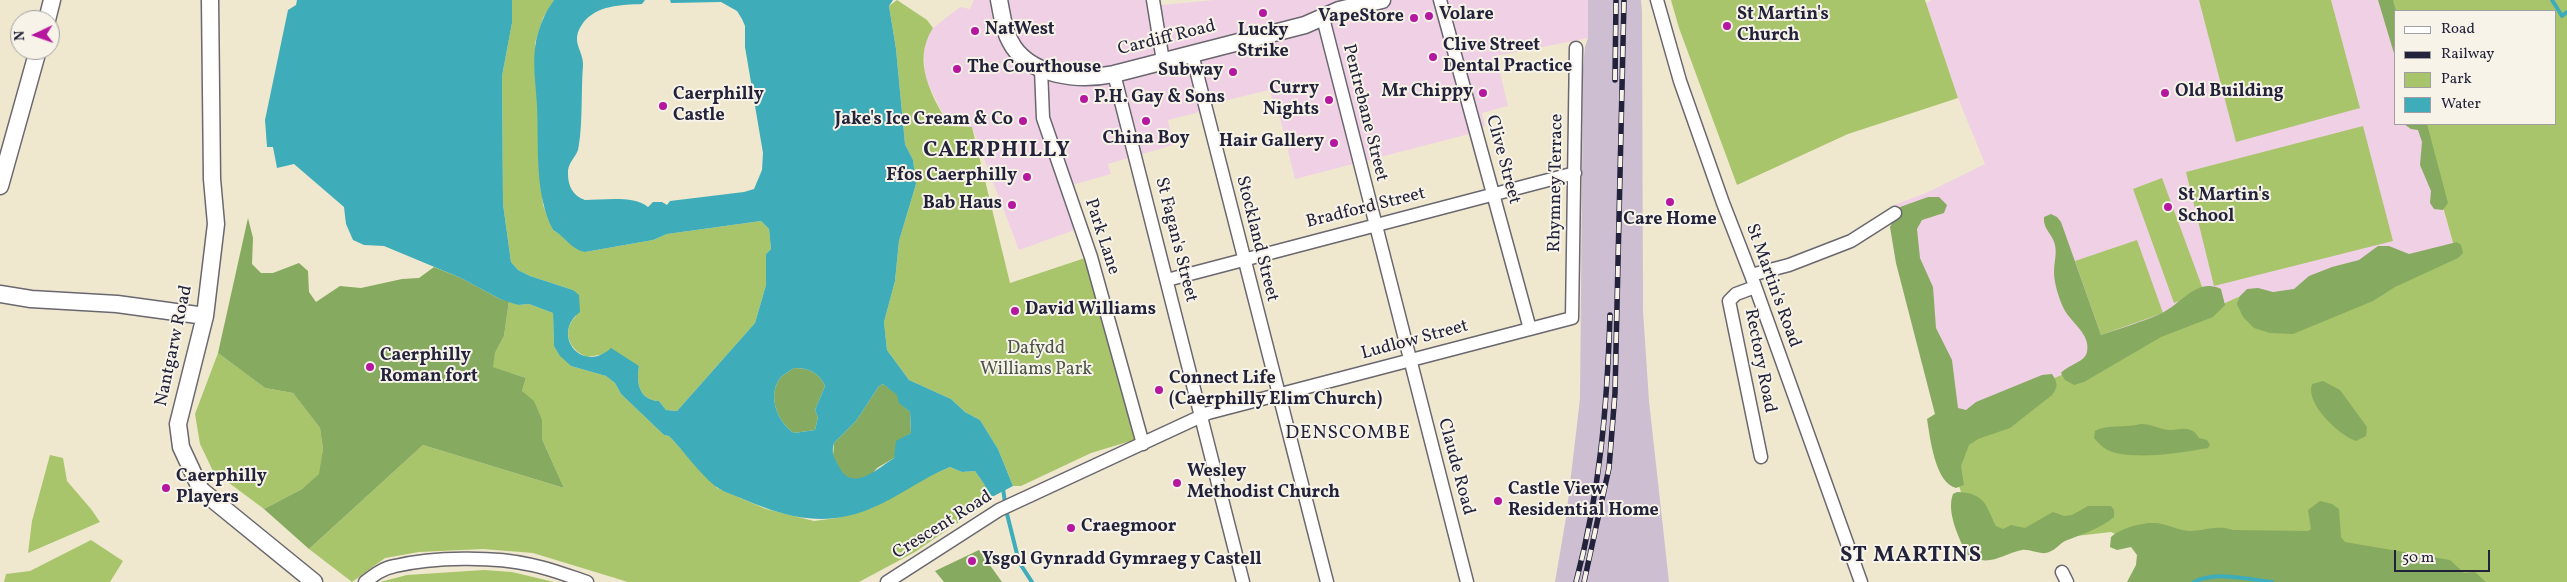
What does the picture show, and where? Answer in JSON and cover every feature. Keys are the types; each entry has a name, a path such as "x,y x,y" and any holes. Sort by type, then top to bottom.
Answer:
{"main road":[{"name":"Nantgarw Road","path":"210,0 212,179 216,224 206,316 178,424 181,447 190,470 201,490 314,582"},
{"name":"Cardiff Road","path":"999,0 1006,33 1012,46 1041,69 1067,75 1114,74 1305,25 1339,10 1382,0"},
{"path":"0,186 4,159 35,60"},
{"path":"0,294 31,299 117,304 206,316"}],"street":[{"path":"1153,0 1163,61"},
{"name":"Clive Street","path":"1440,0 1530,329"},
{"name":"St Martin's Road","path":"1657,0 1684,90 1722,203 1753,281 1861,582"},
{"name":"Pentrebane Street","path":"1323,18 1410,361"},
{"name":"Rhymney Terrace","path":"1572,318 1576,48"},
{"name":"Stockland Street","path":"1192,54 1327,582"},
{"name":"Park Lane","path":"1041,69 1043,118 1091,257 1143,444"},
{"name":"St Fagan's Street","path":"1114,74 1201,416"},
{"name":"Bradford Street","path":"1167,280 1574,173"},
{"path":"1753,281 1851,241 1894,213"},
{"name":"Rectory Road","path":"1753,281 1729,301 1761,457"},
{"name":"Ludlow Street","path":"1016,502 1201,416 1572,318"},
{"name":"Claude Road","path":"1410,361 1467,582"},
{"path":"1201,416 1243,582"},
{"name":"Crescent Road","path":"887,582 999,510 1016,502"},
{"path":"365,582 376,573 394,566 460,560 502,560 532,565 587,582"}],"shaded area":[{"path":"974,0 1143,0 1162,5 1214,0 1588,0 1588,38 1496,56 1508,106 1482,113 1485,126 1469,134 1295,179 1280,118 1269,90 1215,103 1196,113 1168,120 1173,145 1108,164 1111,174 1072,185 1042,111 1080,228 1019,250 972,127 949,126 925,78 924,51 927,37 933,28 960,7 970,9"},
{"path":"1588,0 1641,0 1643,311 1649,401 1669,582 1555,582 1566,518 1580,399 1583,69 1585,47 1588,38"},
{"name":"St Martin's School","path":"1932,0 2386,0 2394,31 2394,125 2420,125 2455,251 2269,325 2252,291 1966,417 1935,414 1896,263 1890,227 1895,219 1894,205 1926,193 1985,164 1958,98 1926,3"}],"green space":[{"path":"512,0 554,0 543,18 535,43 543,205 553,230 576,248 585,252 653,240 667,234 761,221 769,229 771,249 766,254 766,285 755,323 677,411 666,410 659,401 652,400 643,394 640,390 638,378 639,366 605,354 587,357 576,350 569,340 568,334 571,322 576,316 573,290 530,276 518,270 511,262 503,204 502,76 512,23"},
{"name":"Dafydd Williams Park","path":"897,0 927,20 933,28 924,53 926,78 949,126 972,127 1010,283 1091,256 1144,437 1091,453 1021,486 1013,486 998,449 980,420 965,412 951,399 909,380 887,350 884,322 895,281 899,241 916,184 913,160 905,144 896,49 889,6"},
{"path":"1671,0 1925,0 1958,98 1848,134 1737,185 1679,28"},
{"path":"2199,0 2331,0 2360,108 2236,142"},
{"path":"2378,0 2393,0 2396,10 2394,10 2394,53"},
{"path":"2386,0 2567,0 2567,582 2308,582 2159,555 2111,532 2042,540 1992,554 1961,492 1935,414 1966,417 2252,291 2269,325 2455,250 2420,125 2557,125 2557,10 2395,10"},
{"path":"2405,125 2427,125 2448,203 2443,210 2434,209 2430,203 2431,191 2420,165 2422,142 2418,130 2411,129"},
{"path":"2363,126 2393,241 2214,286 2186,172"},
{"path":"2162,178 2204,292 2174,303 2133,189"},
{"path":"1928,197 1939,197 1947,205 1944,213 1922,220 1917,229 1920,258 1933,287 1936,328 1952,360 1958,408 1966,410 1976,402 2042,375 2052,374 2057,385 2052,395 2010,428 1978,439 1969,445 1961,466 1964,485 1956,488 1943,478 1938,469 1932,447 1927,419 1935,414 1896,263 1890,227 1900,207"},
{"path":"2051,214 2061,222 2101,335 2160,314 2196,289 2204,287 2212,286 2221,289 2225,305 2213,317 2161,337 2084,382 2074,385 2065,380 2061,373 2086,355 2087,346 2083,334 2064,309 2057,291 2054,272 2055,245 2044,221 2044,217"},
{"path":"248,218 253,238 252,264 261,273 273,273 299,263 308,271 309,292 316,302 340,286 361,288 402,279 419,278 434,267 461,278 500,299 509,301 504,336 495,353 493,367 526,378 522,391 534,401 542,420 542,439 564,488 423,445 309,549 264,509 302,489 319,474 323,449 320,428 293,393 265,388 218,353"},
{"path":"2137,240 2163,313 2101,335 2075,261"},
{"path":"2457,242 2461,245 2463,253 2458,258 2395,287 2373,301 2293,334 2270,333 2254,328 2243,317 2237,304 2240,296 2247,289 2258,288 2273,292 2294,289 2309,276 2332,267 2359,260 2378,246 2389,246 2409,254"},
{"path":"509,301 518,305 529,304 553,313 554,346 571,366 606,376 615,383 621,394 664,435 669,436 717,488 766,509 814,521 837,518 872,508 922,479 950,467 962,472 975,471 984,484 990,498 988,502 915,552 859,582 628,582 533,553 483,549 419,552 385,558 352,582 309,549 423,445 564,488 542,439 542,420 522,391 526,378 492,367 495,353 504,336"},
{"path":"218,353 265,388 293,393 320,428 323,449 320,474 302,489 264,509 213,471 200,444 195,414"},
{"path":"794,368 804,369 816,374 825,386 815,410 818,417 815,430 794,433 783,423 776,408 774,392 777,384 781,377"},
{"path":"2323,381 2340,390 2367,427 2366,436 2356,441 2349,438 2325,418 2318,409 2311,392 2312,384"},
{"path":"883,384 898,395 900,403 910,412 911,433 903,438 894,458 877,468 871,475 855,480 845,476 840,471 833,457 834,443 856,421 879,386"},
{"path":"2141,424 2167,430 2189,429 2199,438 2207,440 2210,445 2208,448 2162,455 2127,455 2109,451 2094,438 2095,431 2100,429"},
{"path":"50,455 63,458 67,481 100,522 28,553 32,521"},
{"path":"1957,492 1979,497 1996,526 2003,529 2011,525 2025,528 2053,512 2064,516 2072,515 2088,506 2111,506 2114,510 2114,517 2097,528 2065,541 2046,553 2022,550 1996,559 1975,559 1967,555 1952,517 1951,501 1953,494"},
{"path":"2320,501 2332,504 2339,509 2341,537 2345,542 2450,560 2464,573 2475,572 2486,582 2127,582 2136,565 2137,555 2131,547 2117,550 2110,547 2111,537 2119,531 2149,523 2159,523 2192,531 2217,528 2308,531 2311,529 2308,510"},
{"path":"91,540 123,561 110,582 4,582 6,574 30,571"},
{"name":"Ysgol Gynradd Gymraeg y Castell","path":"979,550 1002,582 944,582 935,571"},
{"path":"484,570 512,572 554,582 380,582 407,575"}],"water":[{"path":"297,0 512,0 512,23 502,76 503,204 511,262 518,270 530,276 573,290 579,295 580,312 572,321 568,331 569,340 573,348 581,354 590,357 600,355 611,348 639,366 640,390 647,398 659,401 666,410 677,411 755,323 766,285 766,254 771,249 769,229 761,221 667,234 653,240 585,252 576,249 553,230 547,216 540,185 534,66 536,41 545,15 554,0 645,0 642,4 602,9 589,17 579,30 577,41 583,60 581,131 578,150 570,164 568,174 572,190 577,196 585,200 627,200 642,203 648,207 653,202 662,202 667,205 670,201 744,192 754,189 762,170 763,153 745,47 745,26 742,19 737,11 721,2 671,3 670,0 893,0 889,6 896,49 905,144 913,160 916,184 899,241 895,281 884,322 887,350 909,380 951,399 965,412 980,420 998,449 1013,486 990,498 984,484 975,471 962,472 950,467 872,508 839,518 823,519 807,518 775,511 718,488 702,474 669,436 664,435 621,394 615,383 606,376 571,366 560,356 554,346 553,313 529,304 518,305 500,299 461,278 384,246 364,245 353,240 346,224 344,207 294,164 277,168 273,147 267,147 265,120 288,10 296,5","holes":["794,368 804,369 816,374 825,386 815,410 818,417 815,430 794,433 783,423 776,408 774,392 777,384 781,377","883,384 897,395 899,403 910,412 911,433 896,441 894,458 872,473 857,478 850,478 843,473 835,460 833,452 834,443 856,421 879,386"]}],"waterway":[{"path":"2552,0 2562,16 2567,12"},
{"path":"1003,488 1005,503"},
{"path":"1006,510 1019,562 1032,582"},
{"path":"2194,582 2222,576 2272,582"}],"railway":[{"path":"1615,80 1616,0"},
{"path":"1584,582 1609,468 1615,393 1624,0"},
{"path":"1576,582 1597,482 1607,384 1610,315"}],"place":[{"name":"Lucky Strike","path":"1263,13"},
{"name":"Volare","path":"1429,16"},
{"name":"VapeStore","path":"1414,18"},
{"name":"St Martin's Church","path":"1727,26"},
{"name":"NatWest","path":"975,31"},
{"name":"Clive Street Dental Practice","path":"1433,57"},
{"name":"The Courthouse","path":"957,69"},
{"name":"Subway","path":"1233,72"},
{"name":"Mr Chippy","path":"1483,93"},
{"name":"Old Building","path":"2165,93"},
{"name":"P.H. Gay & Sons","path":"1084,99"},
{"name":"Curry Nights","path":"1329,100"},
{"name":"Caerphilly Castle","path":"663,106"},
{"name":"Jake's Ice Cream & Co","path":"1023,121"},
{"name":"China Boy","path":"1146,121"},
{"name":"Hair Gallery","path":"1334,143"},
{"name":"Ffos Caerphilly","path":"1027,177"},
{"name":"Care Home","path":"1670,202"},
{"name":"Bab Haus","path":"1012,205"},
{"name":"St Martin's School","path":"2168,207"},
{"name":"David Williams","path":"1015,311"},
{"name":"Caerphilly Roman fort","path":"370,367"},
{"name":"Connect Life (Caerphilly Elim Church)","path":"1159,390"},
{"name":"Wesley Methodist Church","path":"1177,483"},
{"name":"Caerphilly Players","path":"166,488"},
{"name":"Castle View Residential Home","path":"1498,501"},
{"name":"Craegmoor","path":"1071,528"},
{"name":"Ysgol Gynradd Gymraeg y Castell","path":"972,561"}],"district":[{"name":"CAERPHILLY","path":"997,152"},
{"name":"DENSCOMBE","path":"1348,435"},
{"name":"ST MARTINS","path":"1911,557"}]}
